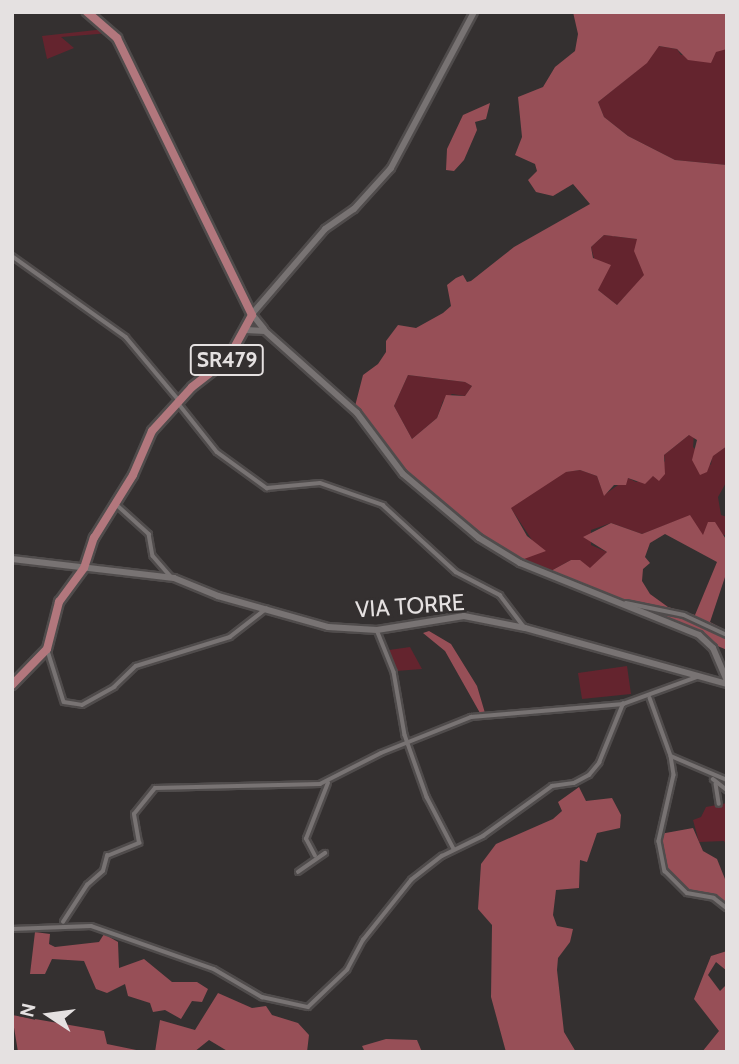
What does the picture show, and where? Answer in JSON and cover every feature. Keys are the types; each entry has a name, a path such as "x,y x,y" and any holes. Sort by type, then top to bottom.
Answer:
{"main road":[{"name":"SR479","path":"47,649 56,607 84,568 94,538 116,503 152,431 178,401 228,359 246,330 252,314 117,38 87,12"},
{"path":"474,12 391,168 354,209 325,229 252,314 265,331 357,413 403,474 453,519 510,559 699,635 713,648 727,683"},
{"path":"246,330 265,331"},
{"name":"VIA TORRE","path":"12,559 171,577 266,610 328,627 377,630 464,616 524,628 696,677 727,683"},
{"path":"12,685 47,649"}],"street":[{"path":"12,256 126,338 217,452 267,488 320,483 383,505 460,574 500,595 524,628"},
{"path":"116,503 149,534 153,556 171,577"},
{"path":"621,604 684,615 727,635"},
{"path":"47,649 64,702 82,705 114,687 136,666 230,637 266,610"},
{"path":"377,630 394,673 397,707 408,745 427,797 454,849"},
{"path":"61,924 87,885 103,871 107,856 139,843 134,814 151,790 298,788 328,783 381,753 408,745 471,717 624,704 650,697 696,677"},
{"path":"650,697 671,756 674,775 659,841 665,871 687,893 714,898 727,908"},
{"path":"12,929 61,924 104,929 214,969 262,997 308,1007 346,970 403,888 454,849 483,836 552,786 574,783 589,775 599,763 624,704"},
{"path":"671,756 712,777 727,780"},
{"path":"712,777 716,784 719,804"},
{"path":"315,856 306,839 328,783"},
{"path":"716,784 727,790"},
{"path":"298,872 315,856 326,853"}],"shaded area":[{"path":"573,12 727,12 727,49 716,52 711,63 688,60 677,49 659,46 647,63 598,102 604,117 628,136 675,160 727,165 727,446 713,456 707,472 700,475 692,460 697,440 689,435 664,455 665,474 659,481 653,476 645,484 628,478 626,485 614,485 604,496 597,476 580,470 566,472 511,508 527,536 546,551 524,559 549,572 571,560 580,560 590,568 607,552 583,537 611,523 642,534 690,515 703,535 708,522 715,522 727,541 727,571 710,622 727,631 727,650 503,555 403,474 354,410 363,375 378,364 386,352 386,341 398,325 416,328 443,313 451,306 447,285 456,278 463,275 467,282 471,281 514,247 590,204 573,184 553,196 536,192 528,180 537,171 535,164 515,155 522,137 518,97 543,87 555,67 575,51 578,34","holes":["604,235 637,239 634,251 644,275 617,305 598,290 611,265 593,258 591,247","408,375 465,382 472,386 465,396 446,395 437,418 412,439 394,406","665,534 717,562 695,615 668,607 650,594 642,581 643,569 650,563 645,557 650,543"]},
{"path":"105,29 110,33 61,37 74,48 47,59 42,36"},
{"path":"658,46 677,49 681,55 727,49 727,165 675,160 628,136 604,117 598,102 640,68"},
{"path":"490,103 486,119 475,122 477,130 464,160 454,171 446,170 447,149 463,115"},
{"path":"604,235 637,239 637,258 645,275 617,305 598,290 600,281 591,247"},
{"path":"408,375 465,382 472,386 465,396 452,394 443,401 437,418 412,439 394,406"},
{"path":"689,435 694,435 693,447 711,465 712,456 727,446 727,481 718,497 721,515 727,517 727,541 725,535 703,536 693,525 676,521 642,534 611,523 591,530 591,545 607,552 590,569 579,560 571,560 549,572 523,559 529,555 532,540 510,507 522,496 565,472 580,470 597,476 604,495 628,478 636,482 653,476 665,461 664,455"},
{"path":"429,631 451,644 477,686 485,713 480,713 445,651 423,633"},
{"path":"410,647 422,669 396,671 389,650"},
{"path":"627,666 631,694 582,699 578,673"},
{"path":"579,787 586,801 612,798 621,815 620,828 597,833 587,862 580,860 579,888 556,890 553,915 557,926 573,929 570,942 558,958 557,970 564,1032 576,1052 506,1052 491,997 492,925 478,909 481,864 496,844 553,819 562,811 558,802"},
{"path":"727,803 727,846 724,841 699,842 693,820 701,817 706,807"},
{"path":"693,828 703,851 717,859 727,884 727,908 718,900 687,893 665,871 660,834"},
{"path":"35,932 50,934 49,944 55,947 99,942 104,934 118,942 119,968 144,959 172,982 197,982 208,989 202,1002 192,1001 181,1019 165,1010 153,1012 150,1003 128,996 125,984 107,993 96,989 84,961 52,959 45,974 30,974"},
{"path":"727,951 727,971 716,962 708,975 720,991 727,984 727,1052 702,1052 719,1031 694,999 711,956"},
{"path":"218,993 252,1008 266,1006 272,1015 298,1023 309,1035 307,1052 229,1052 209,1040 194,1052 155,1052 160,1020 195,1030"},
{"path":"12,1015 104,1031 107,1044 146,1052 18,1052"},
{"path":"386,1039 417,1040 422,1052 365,1052 362,1046"}]}
